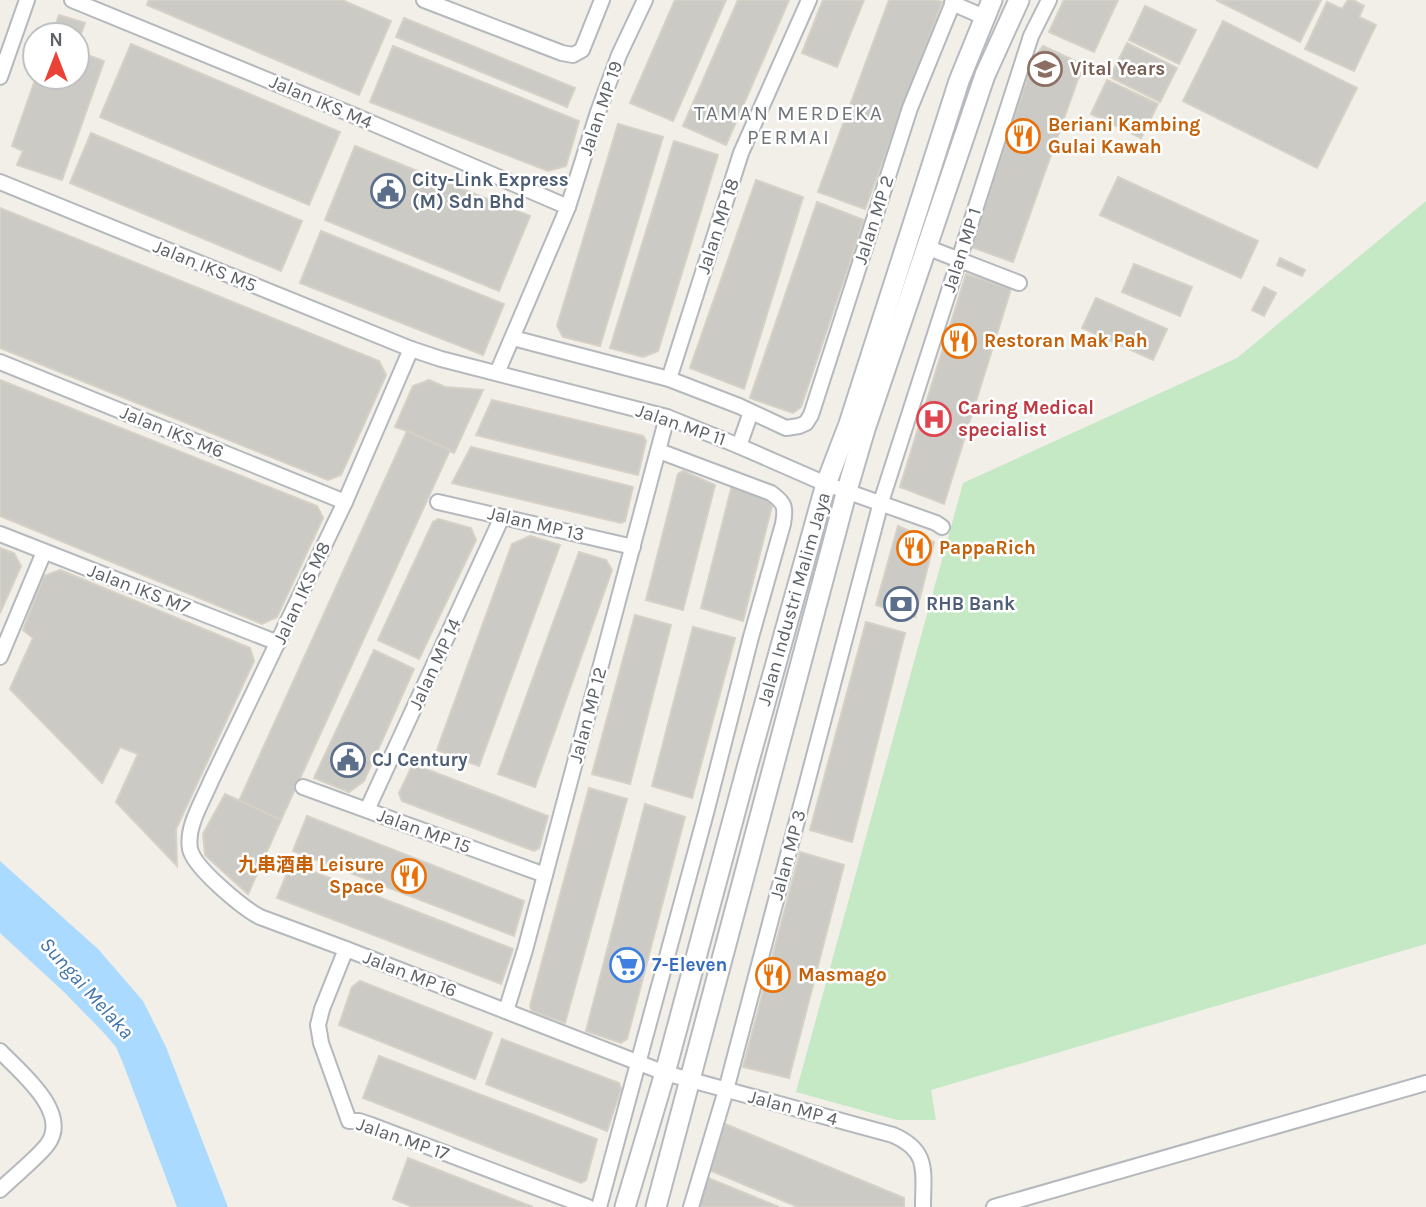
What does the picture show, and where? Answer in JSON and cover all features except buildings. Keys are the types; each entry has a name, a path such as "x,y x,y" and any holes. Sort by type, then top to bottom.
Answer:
{"main road":[{"name":"Jalan Industri Malim Jaya","path":"656,1207 865,429 985,75 1019,0"},
{"name":"Jalan Industri Malim Jaya","path":"625,1207 826,484 849,424 951,105 988,9"}],"street":[{"path":"0,77 27,0"},
{"name":"Jalan IKS M4","path":"72,0 568,207"},
{"path":"424,0 573,55 582,50 602,0"},
{"name":"Jalan MP 19","path":"497,373 568,207 619,55 645,0"},
{"name":"Jalan MP 18","path":"669,379 741,153 809,0"},
{"name":"Jalan MP 1","path":"881,502 1031,36 1049,0"},
{"path":"953,1 988,9"},
{"name":"Jalan MP 2","path":"751,412 786,428 806,423 811,415 910,108 953,1"},
{"name":"Jalan IKS M5","path":"0,182 411,349"},
{"path":"926,247 1019,283"},
{"path":"513,338 669,379 751,412 739,446"},
{"name":"Jalan MP 11","path":"411,349 667,417 826,484 881,502 942,527"},
{"name":"Jalan IKS M8","path":"190,836 211,781 345,502 411,349"},
{"name":"Jalan IKS M6","path":"0,362 345,502"},
{"name":"Jalan MP 12","path":"506,1011 525,950 667,417"},
{"path":"599,1207 786,510 781,500 771,493 659,451"},
{"name":"Jalan MP 13","path":"438,502 633,547"},
{"name":"Jalan MP 3","path":"691,1207 726,1090 881,502"},
{"name":"Jalan MP 14","path":"367,810 502,517"},
{"name":"Jalan IKS M7","path":"0,534 278,643"},
{"path":"0,657 44,552"},
{"name":"Jalan MP 15","path":"303,787 545,875"},
{"name":"Jalan MP 16","path":"190,836 190,850 195,860 227,893 260,917 664,1073"},
{"name":"Jalan MP 17","path":"346,949 318,1025 321,1044 349,1121 371,1125 587,1207"},
{"path":"0,1051 39,1092 52,1112 54,1122 53,1134 47,1144 0,1190"},
{"name":"Jalan MP 4","path":"664,1073 907,1141 917,1150 922,1165 923,1207"},
{"path":"994,1207 1042,1200 1426,1083"}],"green space":[{"path":"1426,201 1426,944 931,1090 936,1120 897,1120 796,1092 963,483 1237,358"}],"water":[{"name":"Sungai Melaka","path":"0,861 98,949 143,1001 166,1047 228,1207 177,1207 116,1047 64,992 0,933"}],"place":[{"name":"Vital Years","path":"1045,69"},
{"name":"Beriani Kambing Gulai Kawah","path":"1023,136"},
{"name":"City-Link Express (M) Sdn Bhd","path":"388,191"},
{"name":"Restoran Mak Pah","path":"959,341"},
{"name":"Caring Medical specialist","path":"934,419"},
{"name":"PappaRich","path":"914,548"},
{"name":"RHB Bank","path":"901,604"},
{"name":"CJ Century","path":"348,760"},
{"name":"九串酒串 Leisure Space","path":"409,876"},
{"name":"7-Eleven","path":"627,965"},
{"name":"Masmago","path":"773,975"}],"district":[{"name":"TAMAN MERDEKA PERMAI","path":"789,125"}]}
